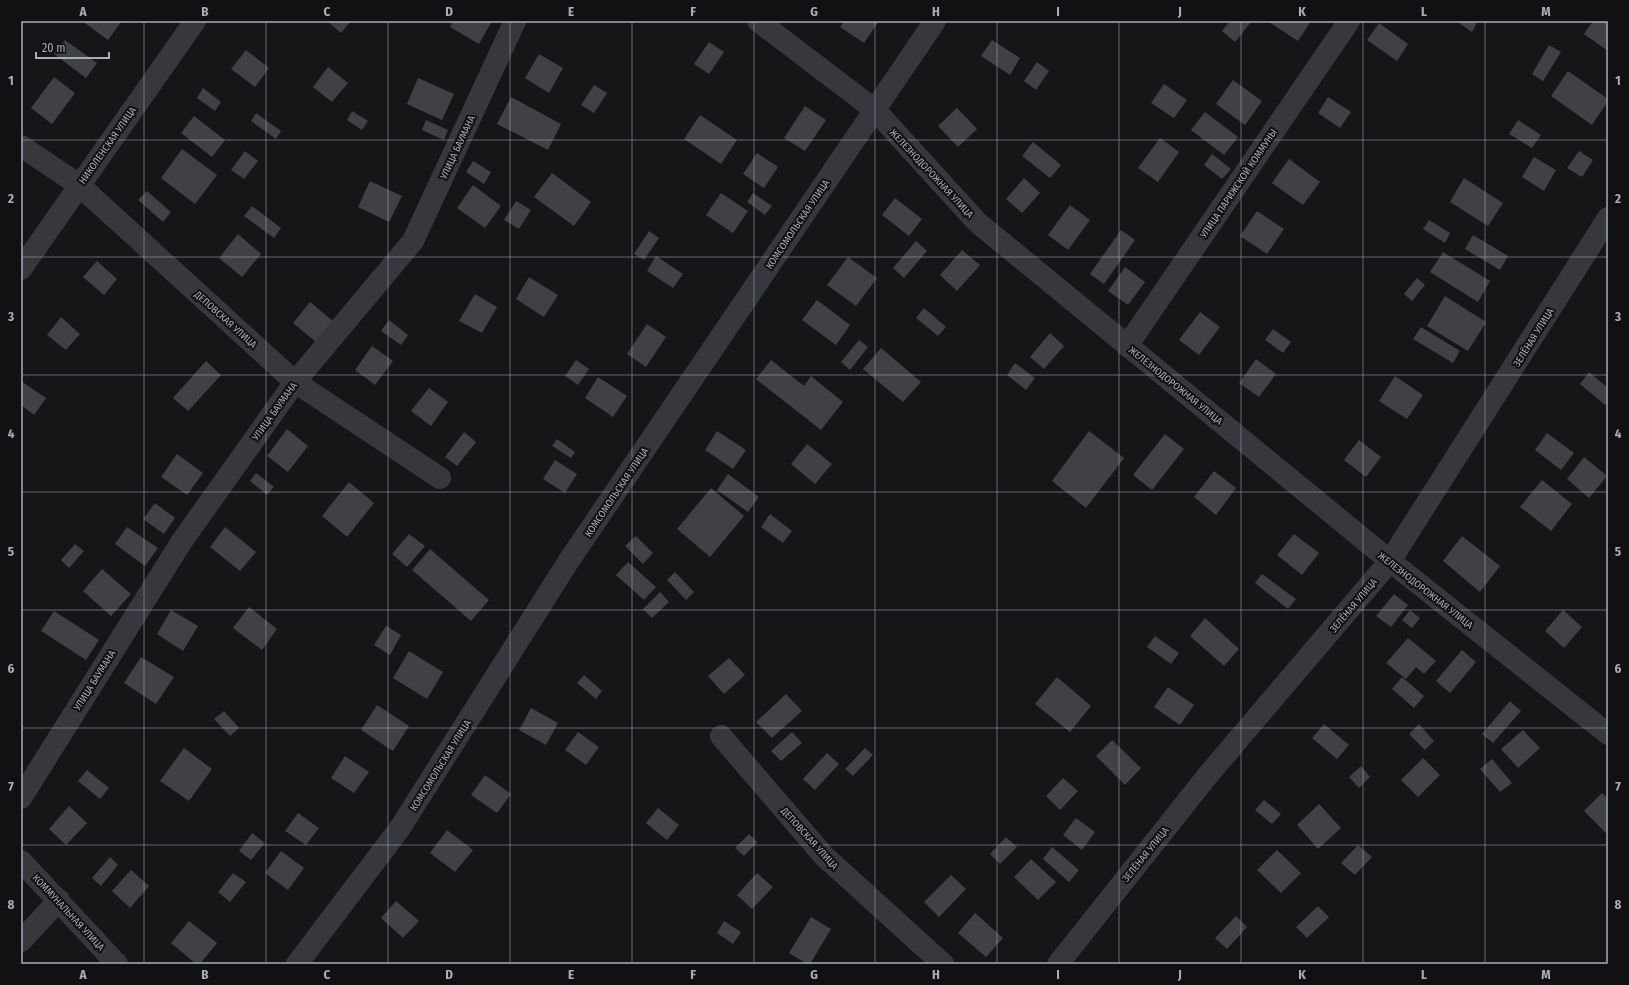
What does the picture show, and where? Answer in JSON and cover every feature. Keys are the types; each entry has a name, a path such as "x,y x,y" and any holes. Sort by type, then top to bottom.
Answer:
{"street":[{"name":"НИКОЛЕНСКАЯ УЛИЦА","path":"21,269 195,21"},
{"name":"УЛИЦА БАУМАНА","path":"21,798 182,541 295,382 413,241 515,21"},
{"name":"ЖЕЛЕЗНОДОРОЖНАЯ УЛИЦА","path":"758,21 875,110 977,222 1390,562 1608,734"},
{"name":"КОМСОМОЛЬСКАЯ УЛИЦА","path":"297,964 400,828 568,562 935,21"},
{"name":"УЛИЦА ПАРИЖСКОЙ КОММУНЫ","path":"1127,346 1349,21"},
{"name":"ДЕПОВСКАЯ УЛИЦА","path":"21,146 79,185 295,382 440,478"},
{"name":"ЗЕЛЁНАЯ УЛИЦА","path":"1058,964 1208,776 1390,562 1608,218"},
{"name":"ДЕПОВСКАЯ УЛИЦА","path":"721,736 824,856 943,964"},
{"name":"КОММУНАЛЬНАЯ УЛИЦА","path":"21,861 59,900 117,964"},
{"path":"21,941 59,900"}],"building":[{"path":"82,21 122,21 108,40"},
{"path":"327,21 351,21 341,33"},
{"path":"453,21 492,21 479,44 450,27"},
{"path":"844,21 879,21 864,43 840,27"},
{"path":"1230,21 1252,21 1235,42 1222,31"},
{"path":"1311,21 1298,41 1269,22"},
{"path":"1456,21 1474,21 1477,23 1472,32"},
{"path":"1593,21 1608,21 1608,51 1584,34"},
{"path":"1379,23 1408,44 1397,61 1367,40"},
{"path":"65,40 97,63 86,78 54,54"},
{"path":"992,40 1020,58 1010,75 981,56"},
{"path":"709,42 724,52 709,74 694,64"},
{"path":"1549,45 1561,52 1543,81 1532,74"},
{"path":"246,50 269,68 255,87 231,69"},
{"path":"539,54 563,68 549,93 525,78"},
{"path":"1037,62 1049,71 1036,90 1024,81"},
{"path":"328,67 348,83 332,102 313,87"},
{"path":"1568,71 1608,99 1592,125 1551,96"},
{"path":"54,77 75,93 52,124 31,108"},
{"path":"418,78 454,94 442,120 407,104"},
{"path":"1233,80 1262,101 1245,125 1216,104"},
{"path":"1164,84 1187,100 1174,118 1151,103"},
{"path":"594,85 607,93 594,113 581,105"},
{"path":"203,88 221,102 215,111 197,98"},
{"path":"511,97 561,124 548,150 497,124"},
{"path":"1328,97 1351,112 1340,128 1318,113"},
{"path":"805,106 826,120 805,151 784,138"},
{"path":"957,108 977,129 958,147 938,126"},
{"path":"352,111 368,121 362,130 347,120"},
{"path":"1205,112 1238,137 1224,155 1191,130"},
{"path":"256,113 281,131 276,139 251,121"},
{"path":"700,115 737,140 721,164 684,139"},
{"path":"194,116 225,140 212,157 181,133"},
{"path":"426,120 448,130 444,140 422,130"},
{"path":"1518,120 1541,135 1532,148 1509,134"},
{"path":"1160,138 1179,152 1158,182 1138,168"},
{"path":"1033,142 1061,165 1050,178 1022,156"},
{"path":"182,149 217,175 195,204 161,178"},
{"path":"245,151 258,161 244,179 231,170"},
{"path":"1579,151 1593,160 1582,177 1567,168"},
{"path":"757,153 778,167 764,188 743,174"},
{"path":"1212,154 1231,169 1222,179 1204,165"},
{"path":"1534,157 1556,170 1544,191 1522,177"},
{"path":"1289,159 1320,182 1303,205 1272,183"},
{"path":"473,161 491,172 484,184 466,172"},
{"path":"552,173 591,202 574,226 534,197"},
{"path":"1024,178 1040,193 1022,213 1006,199"},
{"path":"1464,178 1503,203 1488,226 1450,202"},
{"path":"370,181 402,196 389,222 358,207"},
{"path":"473,185 501,206 485,228 457,208"},
{"path":"147,191 171,212 163,222 138,200"},
{"path":"721,193 748,211 733,233 706,215"},
{"path":"753,193 772,206 765,215 747,202"},
{"path":"895,198 922,219 909,236 882,215"},
{"path":"516,201 531,210 519,229 504,220"},
{"path":"1070,205 1090,220 1068,250 1048,235"},
{"path":"252,206 281,228 274,238 244,216"},
{"path":"1257,211 1284,229 1267,254 1240,236"},
{"path":"1429,220 1450,233 1445,243 1423,229"},
{"path":"1121,230 1135,240 1104,284 1090,274"},
{"path":"649,231 659,238 644,260 634,254"},
{"path":"238,234 261,254 242,277 219,258"},
{"path":"1473,235 1508,256 1500,270 1465,249"},
{"path":"916,241 927,251 904,278 893,268"},
{"path":"962,250 980,265 957,291 940,275"},
{"path":"1443,252 1490,281 1478,302 1430,272"},
{"path":"656,256 683,274 673,288 647,271"},
{"path":"848,257 877,278 856,306 827,285"},
{"path":"97,261 117,279 104,295 83,277"},
{"path":"1125,267 1145,282 1128,305 1108,291"},
{"path":"529,277 558,295 544,317 516,299"},
{"path":"1417,278 1425,285 1412,301 1404,294"},
{"path":"475,294 497,307 482,333 459,321"},
{"path":"1445,296 1486,322 1468,351 1427,326"},
{"path":"817,300 850,325 836,345 802,320"},
{"path":"310,302 333,321 316,342 293,323"},
{"path":"924,308 946,327 938,336 916,318"},
{"path":"1200,312 1220,327 1199,355 1179,340"},
{"path":"61,317 80,334 66,350 47,335"},
{"path":"389,320 408,335 401,345 381,331"},
{"path":"647,324 666,337 646,367 627,354"},
{"path":"1421,327 1460,351 1453,363 1413,339"},
{"path":"1273,329 1291,342 1283,353 1265,340"},
{"path":"1050,333 1064,346 1044,369 1030,357"},
{"path":"859,340 868,347 850,370 841,362"},
{"path":"372,346 393,361 375,385 355,370"},
{"path":"881,348 921,382 903,402 863,369"},
{"path":"1256,359 1276,374 1259,397 1239,383"},
{"path":"576,360 589,369 578,385 565,376"},
{"path":"771,360 804,386 811,376 843,402 821,430 756,379"},
{"path":"206,361 221,375 188,411 173,398"},
{"path":"1015,363 1035,378 1026,390 1007,375"},
{"path":"1589,372 1608,388 1608,402 1605,405 1580,384"},
{"path":"1395,376 1423,395 1407,419 1379,401"},
{"path":"598,377 627,396 613,417 585,398"},
{"path":"21,381 46,398 34,415 21,405"},
{"path":"429,388 448,402 431,426 411,411"},
{"path":"287,429 308,446 288,472 267,456"},
{"path":"717,431 746,450 733,469 705,450"},
{"path":"1089,431 1124,458 1086,508 1052,481"},
{"path":"464,432 476,442 457,466 445,457"},
{"path":"1547,433 1574,453 1561,470 1535,450"},
{"path":"1165,434 1184,449 1152,490 1133,475"},
{"path":"557,439 575,452 571,458 552,446"},
{"path":"1359,440 1381,457 1366,477 1344,460"},
{"path":"807,444 832,464 815,484 791,464"},
{"path":"177,454 203,473 187,495 161,477"},
{"path":"1584,457 1607,476 1589,498 1567,479"},
{"path":"555,460 577,474 565,493 543,479"},
{"path":"1214,471 1236,488 1216,515 1194,497"},
{"path":"256,473 274,487 267,495 250,481"},
{"path":"728,474 759,497 748,512 717,490"},
{"path":"1542,480 1572,504 1551,531 1520,507"},
{"path":"349,482 374,503 347,537 322,516"},
{"path":"711,488 744,516 710,557 677,529"},
{"path":"155,503 175,518 164,534 143,519"},
{"path":"770,514 792,531 783,543 761,527"},
{"path":"127,527 158,548 145,566 115,544"},
{"path":"225,527 256,552 240,571 210,547"},
{"path":"409,534 425,546 407,567 392,554"},
{"path":"1294,534 1319,553 1302,575 1277,555"},
{"path":"636,536 653,553 643,564 625,546"},
{"path":"1462,536 1500,566 1480,592 1443,561"},
{"path":"75,544 84,551 69,568 61,560"},
{"path":"430,549 489,600 471,621 412,570"},
{"path":"628,562 656,587 644,600 616,575"},
{"path":"102,569 131,594 111,616 83,591"},
{"path":"675,572 694,592 686,600 667,580"},
{"path":"1262,574 1296,599 1288,609 1255,583"},
{"path":"660,592 669,602 652,618 643,609"},
{"path":"1394,594 1408,605 1391,627 1376,616"},
{"path":"249,607 277,629 262,650 233,628"},
{"path":"171,610 198,626 183,651 157,634"},
{"path":"1410,610 1420,618 1412,628 1402,620"},
{"path":"1563,610 1582,627 1564,648 1545,631"},
{"path":"54,611 99,640 86,660 41,631"},
{"path":"1205,618 1239,649 1224,666 1190,636"},
{"path":"386,626 401,635 390,655 374,645"},
{"path":"1155,636 1179,653 1171,664 1147,647"},
{"path":"1408,638 1436,661 1424,674 1416,667 1406,679 1386,663"},
{"path":"1462,650 1476,662 1450,693 1436,681"},
{"path":"409,651 443,672 427,699 393,678"},
{"path":"141,657 174,677 156,704 124,683"},
{"path":"729,658 745,675 724,694 708,676"},
{"path":"584,675 602,691 596,699 577,683"},
{"path":"1057,677 1091,706 1070,732 1035,704"},
{"path":"1402,677 1424,696 1414,708 1392,689"},
{"path":"1168,687 1194,705 1180,725 1154,707"},
{"path":"786,694 802,711 772,738 756,722"},
{"path":"1510,701 1521,711 1493,743 1482,734"},
{"path":"377,705 409,726 393,751 361,730"},
{"path":"531,708 558,723 546,745 519,730"},
{"path":"224,711 239,728 230,736 214,719"},
{"path":"1324,724 1349,745 1337,759 1312,738"},
{"path":"1419,724 1434,741 1425,750 1409,734"},
{"path":"1523,730 1540,748 1518,768 1501,749"},
{"path":"578,732 599,747 586,765 565,750"},
{"path":"792,732 802,743 781,761 771,751"},
{"path":"1112,740 1141,768 1125,785 1096,756"},
{"path":"184,748 212,769 189,801 160,781"},
{"path":"865,748 873,755 853,776 845,769"},
{"path":"827,753 839,764 815,790 803,779"},
{"path":"345,756 369,772 354,793 331,778"},
{"path":"1423,758 1440,775 1418,797 1401,780"},
{"path":"1492,759 1512,783 1500,792 1480,769"},
{"path":"1361,766 1370,777 1359,788 1349,777"},
{"path":"87,770 109,788 100,799 78,781"},
{"path":"485,775 511,794 497,813 471,795"},
{"path":"1063,778 1078,791 1060,810 1046,796"},
{"path":"1602,793 1608,799 1608,831 1606,833 1584,811"},
{"path":"1264,800 1281,814 1272,824 1255,810"},
{"path":"1319,804 1341,828 1318,849 1297,825"},
{"path":"69,806 87,823 66,845 49,829"},
{"path":"658,808 679,825 667,840 646,823"},
{"path":"298,813 319,828 306,845 285,831"},
{"path":"1076,818 1095,832 1082,850 1063,835"},
{"path":"447,830 473,850 455,872 430,853"},
{"path":"252,833 265,843 251,860 239,851"},
{"path":"749,834 757,842 744,856 735,848"},
{"path":"1006,837 1017,847 1000,864 990,854"},
{"path":"1358,845 1372,857 1355,875 1341,863"},
{"path":"1052,847 1079,870 1069,882 1043,859"},
{"path":"1277,850 1301,873 1281,893 1257,870"},
{"path":"281,851 304,868 288,890 265,873"},
{"path":"110,857 118,865 101,886 92,878"},
{"path":"1031,859 1056,882 1038,900 1014,877"},
{"path":"131,870 149,886 130,908 112,891"},
{"path":"233,873 246,882 230,902 218,892"},
{"path":"757,873 773,887 752,909 737,895"},
{"path":"951,875 966,889 939,917 924,902"},
{"path":"396,901 419,921 403,938 381,918"},
{"path":"1318,906 1329,917 1307,938 1296,927"},
{"path":"975,913 1003,938 986,957 958,933"},
{"path":"1236,916 1247,927 1227,949 1215,938"},
{"path":"811,917 831,929 810,964 807,964 789,953"},
{"path":"189,921 217,943 200,964 196,964 171,943"},
{"path":"724,921 741,932 733,944 717,933"}]}
